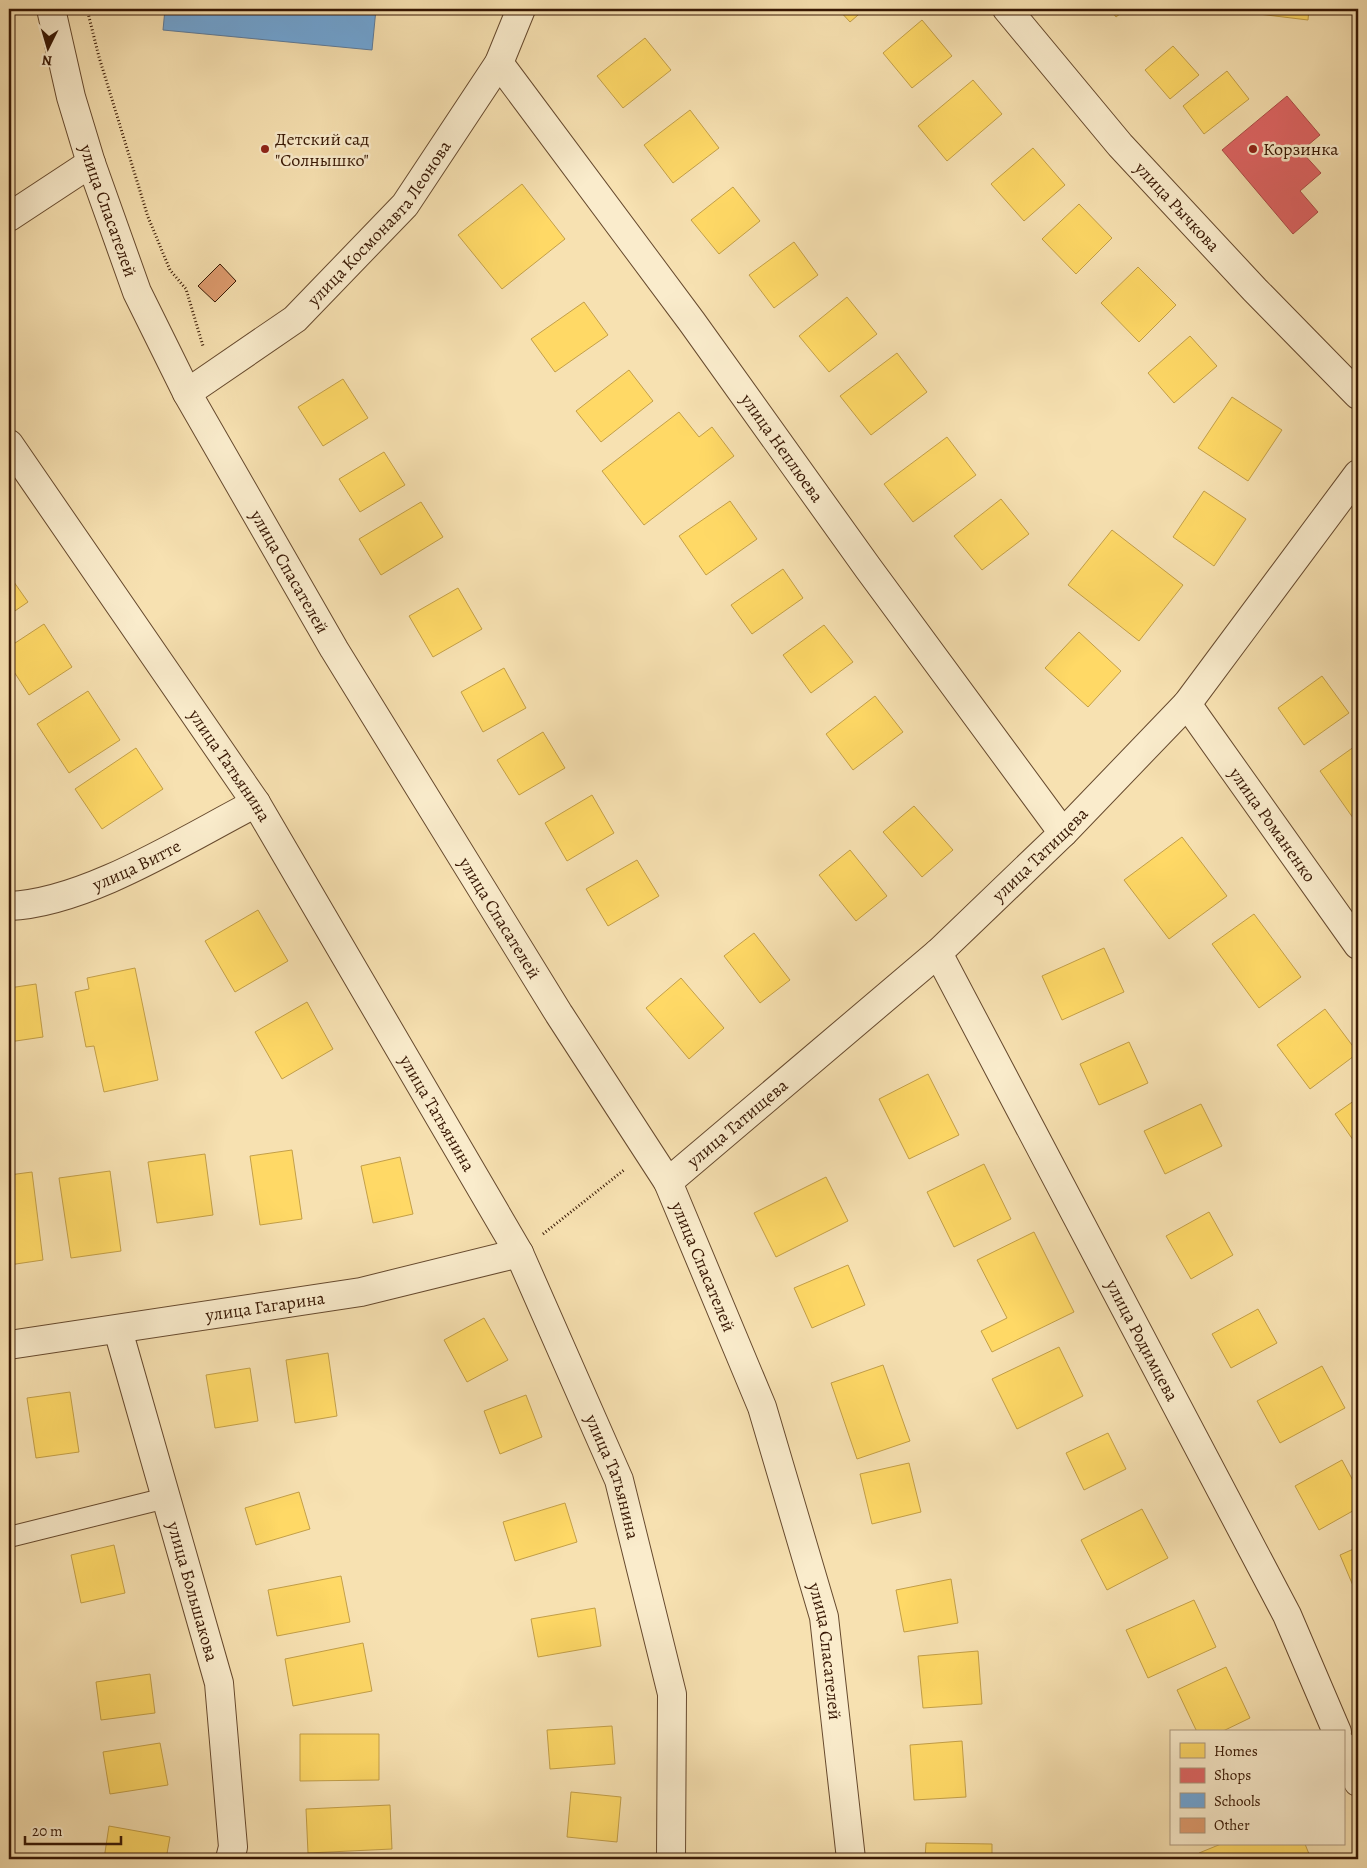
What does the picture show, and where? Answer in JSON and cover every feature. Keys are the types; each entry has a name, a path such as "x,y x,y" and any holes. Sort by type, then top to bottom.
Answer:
{"street":[{"name":"улица Спасателей","path":"51,9 71,97 91,163 137,292 187,393 334,649 559,1014 668,1182 762,1407 824,1617 851,1859"},
{"name":"улица Космонавта Леонова","path":"187,393 295,319 405,205 499,63 521,9"},
{"name":"улица Рычкова","path":"1007,9 1120,145 1255,290 1358,395"},
{"name":"улица Неплюева","path":"499,63 692,322 868,568 1064,833"},
{"path":"9,217 91,163"},
{"name":"улица Татьянина","path":"9,444 256,803 519,1253 622,1489 672,1694 671,1859"},
{"name":"улица Татищева","path":"668,1182 938,953 1064,833 1187,704 1358,474"},
{"name":"улица Романенко","path":"1187,704 1358,945"},
{"name":"улица Витте","path":"9,906 32,905 106,881 256,803"},
{"name":"улица Родимцева","path":"938,953 1287,1615 1336,1730"},
{"name":"улица Гагарина","path":"9,1344 118,1330 361,1292 519,1253"},
{"name":"улица Большакова","path":"118,1330 219,1683 233,1847 230,1859"},
{"path":"1344,1748 1358,1782"}],"lane":[{"path":"9,1536 166,1498"}],"path":[{"path":"87,9 99,57 148,217 170,270 186,289 212,375"},
{"path":"519,1253 648,1151"}],"building: Homes":[{"path":"838,9 865,9 850,22"},
{"path":"1110,9 1126,9 1116,17"},
{"path":"1250,9 1309,9 1308,20 1250,13"},
{"path":"922,20 952,56 912,88 883,53"},
{"path":"645,38 671,70 623,108 597,76"},
{"path":"1173,46 1199,75 1170,99 1145,70"},
{"path":"1227,71 1249,99 1204,134 1183,106"},
{"path":"973,80 1002,114 947,161 918,126"},
{"path":"690,110 719,148 673,183 644,145"},
{"path":"1033,148 1065,185 1024,221 991,184"},
{"path":"522,184 565,239 502,289 458,235"},
{"path":"733,187 760,221 719,254 691,220"},
{"path":"1079,204 1112,238 1076,274 1042,239"},
{"path":"794,242 818,275 774,308 749,275"},
{"path":"1138,267 1176,305 1139,342 1101,303"},
{"path":"847,297 877,334 829,372 799,336"},
{"path":"584,302 608,335 555,372 531,339"},
{"path":"1190,336 1217,366 1174,403 1148,373"},
{"path":"897,353 927,392 871,435 840,396"},
{"path":"629,370 653,401 601,442 576,411"},
{"path":"343,379 368,418 323,446 298,407"},
{"path":"1232,397 1282,430 1248,481 1198,448"},
{"path":"679,412 699,437 712,427 734,456 644,525 602,471"},
{"path":"947,437 976,475 913,522 884,484"},
{"path":"384,452 405,485 360,512 339,479"},
{"path":"1204,491 1246,519 1214,566 1173,537"},
{"path":"1001,499 1029,534 982,570 954,536"},
{"path":"730,501 757,539 706,575 679,536"},
{"path":"421,502 443,537 381,575 359,539"},
{"path":"1112,530 1183,585 1139,641 1068,585"},
{"path":"783,569 803,598 752,634 731,605"},
{"path":"9,575 28,602 9,615"},
{"path":"458,588 482,629 433,657 409,616"},
{"path":"44,624 72,667 29,695 9,664 9,647"},
{"path":"824,625 853,662 811,693 783,655"},
{"path":"1079,632 1121,671 1088,707 1045,668"},
{"path":"504,668 526,708 483,732 461,692"},
{"path":"1322,676 1349,713 1304,745 1278,708"},
{"path":"88,691 120,740 69,773 37,724"},
{"path":"875,696 903,732 853,770 826,734"},
{"path":"543,732 565,768 519,795 497,760"},
{"path":"1358,744 1358,825 1320,771"},
{"path":"136,748 163,789 102,829 75,789"},
{"path":"592,795 614,833 567,861 545,823"},
{"path":"914,806 953,850 922,877 883,832"},
{"path":"1182,837 1227,896 1169,939 1124,880"},
{"path":"850,850 887,896 856,921 819,875"},
{"path":"637,860 659,896 608,926 586,889"},
{"path":"258,910 288,961 235,992 205,941"},
{"path":"1254,914 1301,977 1259,1008 1212,944"},
{"path":"754,933 790,980 760,1003 724,956"},
{"path":"1104,948 1124,992 1062,1020 1042,976"},
{"path":"135,968 158,1080 104,1092 94,1046 86,1047 75,992 89,989 87,978"},
{"path":"681,978 724,1028 689,1059 646,1008"},
{"path":"36,984 43,1037 9,1042 9,988"},
{"path":"307,1002 333,1049 282,1079 255,1032"},
{"path":"1325,1009 1358,1053 1310,1089 1277,1045"},
{"path":"1129,1042 1148,1083 1099,1105 1080,1064"},
{"path":"928,1074 959,1135 909,1159 879,1099"},
{"path":"1358,1098 1358,1147 1335,1114"},
{"path":"1201,1104 1222,1146 1165,1174 1144,1131"},
{"path":"292,1150 302,1219 260,1225 250,1156"},
{"path":"205,1154 213,1215 157,1223 148,1162"},
{"path":"400,1157 413,1214 373,1223 361,1166"},
{"path":"984,1164 1011,1219 954,1247 927,1192"},
{"path":"110,1171 121,1251 71,1258 59,1178"},
{"path":"32,1172 43,1260 9,1265 9,1175"},
{"path":"826,1177 848,1221 776,1257 754,1213"},
{"path":"1209,1212 1233,1255 1191,1279 1166,1236"},
{"path":"1034,1232 1074,1312 992,1352 981,1331 1007,1318 977,1260"},
{"path":"848,1265 865,1305 812,1328 794,1288"},
{"path":"1258,1309 1277,1343 1231,1368 1212,1334"},
{"path":"484,1318 508,1360 467,1382 444,1340"},
{"path":"1059,1347 1083,1396 1017,1429 992,1379"},
{"path":"328,1353 337,1416 295,1423 286,1360"},
{"path":"883,1365 910,1441 857,1459 831,1383"},
{"path":"1322,1366 1345,1408 1280,1443 1257,1401"},
{"path":"250,1368 258,1421 215,1428 206,1375"},
{"path":"70,1392 79,1452 36,1458 27,1398"},
{"path":"526,1395 542,1437 500,1454 484,1411"},
{"path":"1108,1433 1126,1469 1084,1490 1066,1453"},
{"path":"1342,1460 1358,1490 1358,1508 1319,1530 1295,1486"},
{"path":"909,1463 921,1512 872,1524 860,1474"},
{"path":"299,1492 310,1529 256,1545 245,1508"},
{"path":"565,1503 577,1542 515,1561 503,1522"},
{"path":"1142,1509 1168,1558 1107,1590 1081,1540"},
{"path":"114,1545 125,1593 81,1603 71,1555"},
{"path":"1358,1547 1358,1595 1357,1595 1340,1555"},
{"path":"341,1576 350,1622 277,1636 268,1590"},
{"path":"951,1579 958,1623 904,1632 896,1590"},
{"path":"1194,1600 1216,1647 1148,1678 1126,1630"},
{"path":"595,1608 601,1646 538,1657 531,1619"},
{"path":"363,1643 372,1691 293,1706 285,1659"},
{"path":"978,1651 982,1704 923,1708 918,1656"},
{"path":"1226,1667 1250,1718 1225,1730 1196,1730 1177,1690"},
{"path":"150,1674 155,1713 101,1720 96,1682"},
{"path":"612,1726 615,1764 550,1769 547,1730"},
{"path":"300,1734 379,1734 379,1780 300,1781"},
{"path":"962,1741 966,1797 914,1800 910,1745"},
{"path":"160,1743 168,1785 110,1794 103,1752"},
{"path":"571,1792 621,1797 617,1842 567,1837"},
{"path":"390,1805 392,1849 308,1853 306,1809"},
{"path":"109,1826 170,1837 166,1859 104,1859"},
{"path":"926,1843 992,1844 992,1859 925,1859"},
{"path":"1216,1846 1306,1846 1311,1859 1201,1859 1199,1853"}],"building: Shops":[{"path":"1287,96 1320,135 1301,151 1321,173 1300,191 1318,212 1293,234 1222,150"}],"building: Schools":[{"path":"165,9 376,9 372,50 163,30"}],"building: Other":[{"path":"220,264 236,281 215,302 198,286"}],"place":[{"name":"Детский сад \"Солнышко\"","path":"265,149"},
{"name":"Корзинка","path":"1253,149"}]}
